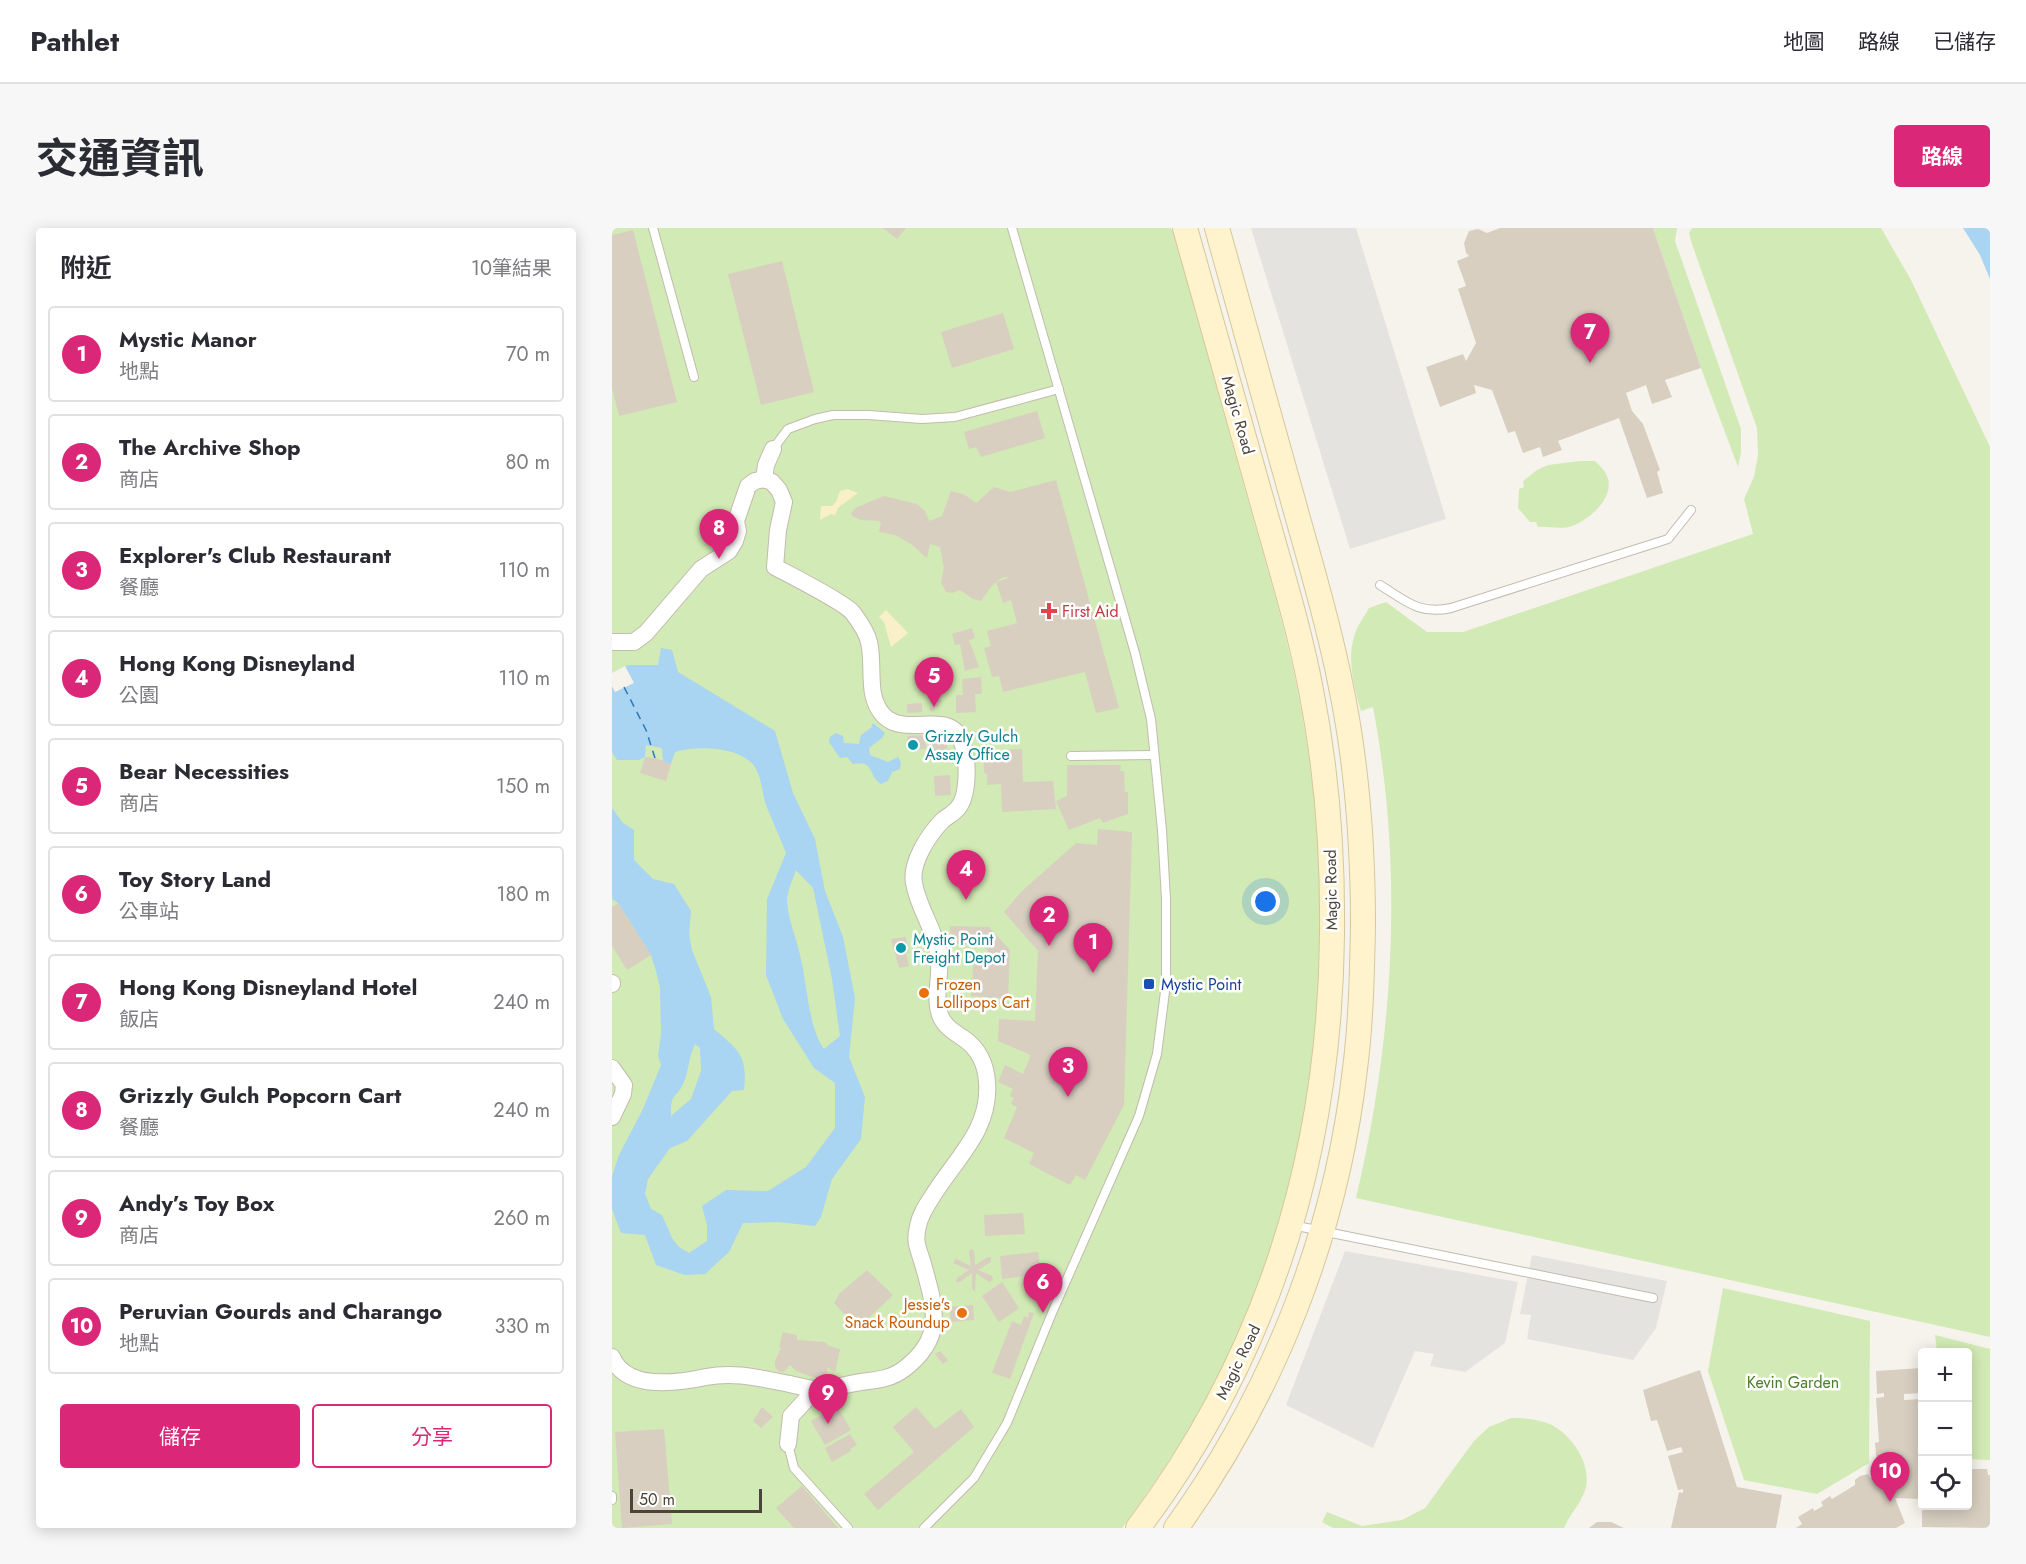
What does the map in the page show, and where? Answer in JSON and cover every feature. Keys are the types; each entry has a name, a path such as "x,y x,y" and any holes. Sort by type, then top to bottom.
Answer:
{"street":[{"name":"Magic Road","path":"1138,1528 1184,1462 1228,1385 1267,1298 1309,1161 1318,1113 1330,1019 1333,892 1326,783 1315,713 1301,644 1185,228"},
{"name":"Magic Road","path":"1176,1528 1206,1484 1255,1398 1295,1309 1321,1231 1338,1167 1348,1119 1360,1021 1363,891 1356,779 1341,684 1217,228"},
{"path":"764,479 766,465 773,449"},
{"path":"612,642 634,642 646,633 701,569 729,551 738,531 736,521 748,486 764,479 779,490 784,502 778,530 775,567 851,610 869,639 873,676 872,696 879,711 888,720 901,726 944,724 958,733 964,746 965,795 959,807 929,835 913,871 914,885 935,936 941,964 938,996 940,1016 951,1031 965,1039 978,1053 986,1072 987,1100 981,1125 920,1216 915,1239 934,1305 934,1323 930,1342 906,1368 892,1377 816,1389 750,1375 720,1374 688,1381 651,1381 635,1378 622,1371 612,1356"},
{"path":"612,1068 624,1085 623,1094 612,1117"},
{"path":"788,1444 791,1416 816,1389"}],"lane":[{"path":"652,228 694,377"},
{"path":"924,1528 974,1478 1007,1423 1073,1264 1139,1116 1157,1054 1166,984 1166,899 1151,719 1135,653 1012,228"},
{"path":"773,449 788,429 833,415 922,419 955,417 1059,389"},
{"path":"1380,585 1418,609 1434,612 1451,608 1668,539 1691,510"},
{"path":"1071,756 1154,755"},
{"path":"1291,1225 1653,1298"},
{"path":"788,1444 794,1468 848,1528"}],"green space":[{"path":"612,228 1170,228 1173,231 1275,596 1298,692 1312,779 1319,867 1320,955 1314,1042 1301,1129 1281,1215 1253,1298 1217,1378 1196,1417 1122,1528 612,1528"},
{"path":"1653,228 1677,228 1675,241 1741,429 1741,452 1738,467 1701,368"},
{"path":"1692,228 1881,228 1911,280 1990,447 1990,1337 1356,1198 1379,1076 1386,1015 1391,892 1389,830 1383,769 1373,707 1361,711 1354,684 1351,655 1355,633 1369,608 1386,602 1427,632 1463,632 1753,534 1744,499 1754,477 1758,455 1757,428 1692,244 1689,233"},
{"path":"1595,461 1606,474 1609,484 1608,492 1599,507 1586,519 1568,527 1538,527 1536,522 1530,522 1518,508 1519,489 1524,487 1523,481 1548,465"},
{"name":"Kevin Garden","path":"1723,1288 1870,1321 1869,1463 1817,1494 1744,1480 1708,1371"},
{"path":"1935,1335 1990,1349 1990,1460 1972,1459 1972,1348 1937,1348"},
{"path":"1511,1418 1532,1419 1552,1425 1573,1443 1583,1460 1587,1478 1586,1487 1564,1528 1333,1528 1322,1522 1327,1512 1362,1526 1402,1520 1425,1508 1474,1441 1489,1427"}],"sand":[{"path":"847,489 858,493 839,507 835,515 831,514 820,520 821,506 832,506 840,491"},
{"path":"886,610 908,633 891,647 884,622 879,617"}],"shaded area":[{"path":"1251,228 1356,228 1446,519 1350,549"},
{"path":"1345,1251 1518,1282 1505,1343 1465,1372 1430,1366 1434,1354 1415,1351 1373,1448 1286,1405"},
{"path":"1532,1255 1667,1281 1656,1328 1633,1360 1527,1339 1531,1315 1520,1314"}],"water":[{"path":"1963,228 1990,228 1990,279 1980,255"},
{"path":"661,648 672,650 678,672 775,731 793,793 815,839 825,891 843,937 855,998 849,1057 865,1097 861,1139 832,1179 821,1217 815,1226 778,1222 743,1223 729,1252 705,1274 685,1275 656,1265 645,1235 621,1233 612,1209 612,1176 619,1155 642,1111 661,1065 658,1056 661,1035 660,988 651,955 618,903 612,899 612,808 623,823 634,830 634,860 653,879 674,884 691,911 689,934 692,950 711,997 714,1029 735,1048 743,1061 744,1090 732,1091 687,1141 670,1148 648,1179 645,1194 651,1209 662,1215 672,1238 679,1247 689,1253 707,1241 707,1225 702,1206 726,1190 768,1191 806,1167 835,1128 835,1083 814,1068 783,1019 766,975 767,899 786,853 766,805 756,769 750,761 741,756 719,749 695,748 675,752 671,764 663,762 662,748 646,745 645,757 639,760 617,760 612,752 612,673 628,665 658,665","holes":["796,870 813,888 832,979 840,1036 824,1049 814,1029 802,966 790,921 787,901","695,1044 700,1048 701,1071 691,1099 671,1116 673,1099 684,1082"]},
{"path":"873,723 885,733 869,748 870,755 888,762 898,757 901,762 900,769 892,772 888,781 881,784 868,766 860,763 853,764 847,757 840,758 829,742 830,737 836,733 843,736 844,743 859,744 861,735 871,728"}],"pier":[{"path":"625,666 634,683 615,692 612,686 612,673"}],"building":[{"path":"883,228 906,228 897,239"},
{"path":"1500,228 1653,228 1701,368 1665,380 1672,397 1652,404 1646,385 1626,393 1632,411 1643,424 1660,470 1657,472 1663,493 1647,498 1619,418 1558,441 1562,450 1543,457 1540,447 1523,453 1515,431 1508,433 1492,390 1474,385 1476,393 1440,407 1426,367 1463,354 1466,361 1476,343 1458,289 1466,286 1457,261 1469,256 1464,243 1469,231 1478,229 1487,233"},
{"path":"633,230 677,402 619,416 612,387 612,235"},
{"path":"782,261 814,392 761,405 728,274"},
{"path":"1003,313 1014,349 952,368 941,332"},
{"path":"1037,411 1045,438 981,457 976,447 969,449 964,432"},
{"path":"1056,480 1119,708 1096,713 1085,672 1003,692 999,676 992,677 984,648 991,646 987,631 1017,623 1011,600 1003,603 996,582 981,601 973,599 960,590 952,593 946,592 941,582 944,568 940,547 930,544 927,558 911,544 895,535 879,532 881,524 879,521 861,520 852,516 851,513 857,507 884,496 917,504 925,511 929,521 942,516 951,491 965,495 976,503 994,487 1010,492"},
{"path":"972,628 975,638 969,640 979,667 965,671 960,644 955,645 952,634"},
{"path":"981,677 982,694 975,694 976,712 956,713 956,695 963,695 962,679"},
{"path":"939,698 942,701 932,712 929,709"},
{"path":"922,703 922,712 907,713 907,704"},
{"path":"925,735 926,749 908,750 907,736"},
{"path":"947,741 947,750 951,749 952,761 933,762 931,742"},
{"path":"1022,749 1023,782 1053,781 1056,809 1002,812 1001,784 987,785 983,751"},
{"path":"645,757 671,764 666,781 640,773"},
{"path":"1067,765 1121,765 1120,771 1124,771 1125,792 1128,792 1128,814 1103,823 1100,818 1069,830 1056,801 1067,796"},
{"path":"950,775 951,795 935,796 934,776"},
{"path":"1098,829 1132,832 1124,1105 1085,1180 1076,1175 1070,1185 1029,1164 1034,1153 1004,1138 1017,1107 1011,1104 1014,1098 1010,1096 1013,1089 998,1082 1005,1065 1023,1074 1031,1055 998,1041 999,1019 1035,1021 1038,951 1004,912 1021,892 1076,843 1097,845"},
{"path":"618,903 651,955 627,970 612,946 612,907"},
{"path":"950,926 989,927 1010,950 1008,999 971,996 974,957 988,957 988,951 984,944 951,944"},
{"name":"Mystic Point Freight Depot","path":"906,937 909,966 899,968 891,939"},
{"path":"1023,1213 1025,1234 985,1236 984,1215"},
{"path":"971,1249 974,1251 975,1265 991,1257 991,1262 978,1270 992,1276 993,1280 989,1282 976,1273 975,1291 972,1289 972,1273 960,1282 956,1282 957,1278 969,1270 953,1263 956,1259 971,1266 969,1252"},
{"path":"1038,1252 1041,1274 1002,1279 1000,1256"},
{"path":"867,1270 893,1295 858,1328 834,1303 839,1294"},
{"path":"1002,1282 1019,1308 999,1322 982,1296"},
{"name":"Jessie's Snack Roundup","path":"973,1305 974,1320 951,1322 949,1307"},
{"path":"1029,1312 1034,1313 1010,1379 992,1373 1012,1321 1021,1325 1024,1316 1028,1318"},
{"path":"783,1332 797,1335 797,1340 825,1342 829,1346 840,1349 835,1372 827,1367 828,1379 812,1377 796,1371 790,1365 784,1372 778,1371 775,1361 781,1348 779,1347"},
{"path":"940,1351 948,1360 943,1364 935,1354"},
{"path":"1918,1368 1918,1393 1904,1394 1904,1400 1918,1399 1918,1499 1895,1498 1905,1523 1896,1528 1796,1528 1802,1524 1798,1517 1813,1508 1814,1511 1823,1506 1821,1502 1830,1496 1832,1499 1855,1485 1855,1480 1860,1476 1868,1474 1870,1478 1884,1469 1883,1465 1877,1466 1875,1443 1879,1442 1876,1398 1884,1397 1884,1393 1877,1394 1876,1371"},
{"path":"1700,1370 1737,1487 1782,1495 1776,1528 1671,1528 1679,1492 1683,1493 1683,1489 1678,1490 1668,1456 1683,1452 1681,1447 1667,1451 1657,1420 1651,1421 1643,1390"},
{"path":"837,1406 851,1430 825,1445 811,1421"},
{"path":"762,1407 773,1417 761,1428 753,1421"},
{"path":"916,1407 935,1429 961,1409 974,1427 878,1510 864,1494 914,1452 893,1427"},
{"path":"664,1429 672,1524 622,1528 615,1432"},
{"path":"850,1434 857,1445 832,1462 825,1448"},
{"path":"1972,1469 1987,1469 1990,1475 1990,1528 1922,1527 1922,1510 1972,1510"},
{"path":"802,1486 838,1528 794,1528 776,1508"},
{"path":"1597,1522 1611,1522 1624,1528 1589,1528"}],"ferry route":[{"path":"624,687 646,730 655,758"}],"place":[{"name":"Hong Kong Disneyland Hotel","path":"1590,363"},
{"name":"Grizzly Gulch Popcorn Cart","path":"719,559"},
{"name":"First Aid","path":"1049,611"},
{"name":"Bear Necessities","path":"934,707"},
{"name":"Grizzly Gulch Assay Office","path":"913,745"},
{"name":"Hong Kong Disneyland","path":"966,900"},
{"name":"The Archive Shop","path":"1049,946"},
{"name":"Mystic Point Freight Depot","path":"901,948"},
{"name":"Mystic Manor","path":"1093,973"},
{"name":"Mystic Point","path":"1149,984"},
{"name":"Frozen Lollipops Cart","path":"924,993"},
{"name":"Explorer's Club Restaurant","path":"1068,1097"},
{"name":"Jessie's Snack Roundup","path":"962,1313"},
{"name":"Toy Story Land","path":"1043,1313"},
{"name":"Andy’s Toy Box","path":"828,1424"},
{"name":"Peruvian Gourds and Charango","path":"1890,1502"}]}
